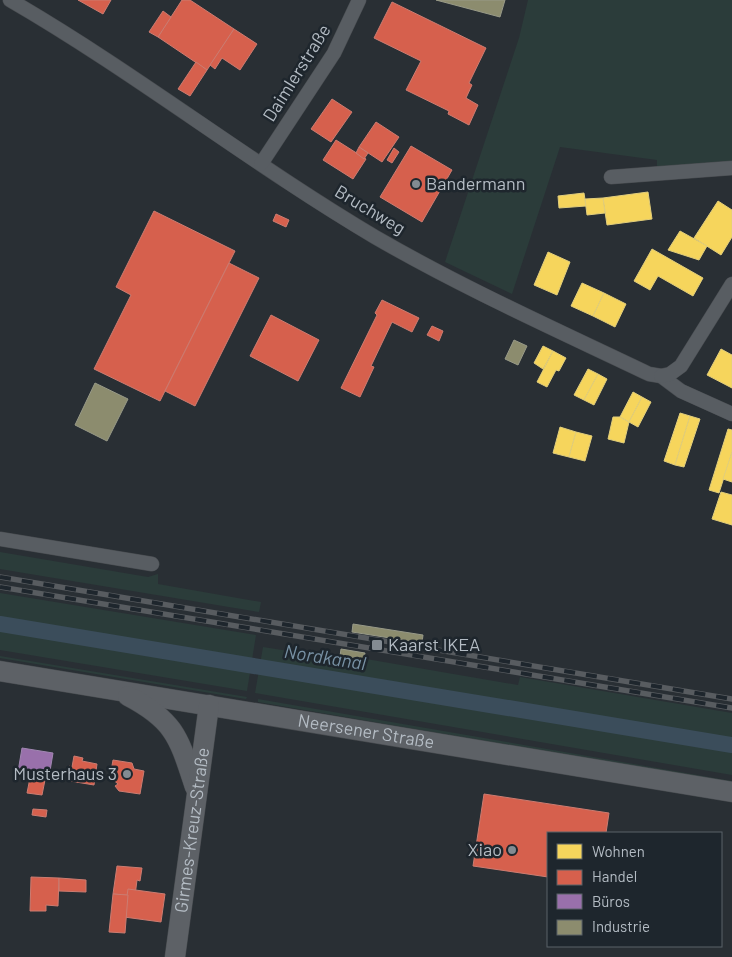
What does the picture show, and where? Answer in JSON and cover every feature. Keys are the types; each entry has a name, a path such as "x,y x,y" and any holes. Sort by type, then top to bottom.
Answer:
{"main road":[{"name":"Neersener Straße","path":"0,671 732,792"},
{"path":"117,690 162,717 173,730 182,748 197,792"},
{"name":"Girmes-Kreuz-Straße","path":"175,957 209,705"}],"street":[{"name":"Bruchweg","path":"10,0 113,63 261,164 375,237 448,277 649,374 661,376 681,392 732,414"},
{"name":"Daimlerstraße","path":"261,164 334,53 359,0"},
{"path":"611,177 732,168"},
{"path":"661,376 670,374 681,366 732,284"},
{"path":"0,539 152,564"}],"shaded area":[{"path":"528,0 732,0 732,163 657,170 657,160 560,147 512,294 445,262 519,38"},
{"path":"0,552 148,577 158,574 158,584 261,602 259,612 0,569"},
{"path":"0,593 256,635 247,691 0,650"},
{"path":"263,647 333,658 343,655 518,685 520,677 732,713 732,775 255,693"},
{"path":"0,656 247,697 246,699 0,658"},
{"path":"258,699 732,781 732,784 258,702"}],"building: Wohnen":[{"path":"648,192 652,219 607,225 603,198"},
{"path":"584,193 586,206 559,208 558,196"},
{"path":"603,198 605,213 587,215 585,199"},
{"path":"718,201 732,210 732,237 721,255 694,238"},
{"path":"680,231 707,246 699,260 668,250"},
{"path":"652,249 703,278 693,296 658,276 650,290 634,281"},
{"path":"548,252 570,262 557,295 534,285"},
{"path":"582,283 604,293 593,316 571,306"},
{"path":"604,293 626,304 615,327 593,316"},
{"path":"543,346 553,351 543,369 534,363"},
{"path":"721,349 732,355 732,388 707,375"},
{"path":"553,351 566,358 559,371 556,370 547,387 537,382"},
{"path":"588,369 598,374 584,400 574,395"},
{"path":"598,374 607,379 594,405 584,400"},
{"path":"633,392 642,397 629,422 620,417"},
{"path":"642,397 651,402 638,427 629,422"},
{"path":"680,413 690,416 675,465 664,461"},
{"path":"690,416 700,419 684,467 675,465"},
{"path":"613,417 620,417 629,422 624,443 608,439"},
{"path":"560,427 576,432 569,457 553,453"},
{"path":"728,429 732,430 732,452 719,493 709,490"},
{"path":"576,432 592,436 585,461 569,457"},
{"path":"732,452 732,482 723,479"},
{"path":"721,492 732,495 732,525 712,519"}],"building: Handel":[{"path":"78,0 111,0 103,14"},
{"path":"182,0 190,0 234,29 207,70 158,37"},
{"path":"392,2 486,48 469,83 472,85 466,98 478,105 469,125 448,114 449,111 406,90 421,61 374,38"},
{"path":"163,11 171,17 158,37 149,32"},
{"path":"234,29 257,44 240,70 222,58 215,69 210,65"},
{"path":"196,62 207,70 190,96 178,89"},
{"path":"332,99 352,112 331,142 311,129"},
{"path":"376,122 399,137 382,162 359,147"},
{"path":"336,140 366,159 353,179 323,160"},
{"name":"Bandermann","path":"411,146 452,170 422,222 380,197"},
{"path":"359,147 368,153 364,159 356,153"},
{"path":"394,148 399,152 392,163 387,160"},
{"path":"154,211 235,251 160,401 94,369 131,295 116,287"},
{"path":"276,214 289,220 286,227 273,221"},
{"path":"229,263 259,278 195,406 165,391"},
{"path":"382,300 419,318 412,332 392,322 371,366 374,367 360,397 341,388 377,315 375,313"},
{"path":"271,315 319,340 298,381 250,356"},
{"path":"432,326 443,331 439,341 427,335"},
{"path":"74,756 83,758 82,761 97,764 94,785 70,781 69,766 72,767"},
{"name":"Musterhaus 3","path":"113,760 132,763 134,769 144,771 140,794 119,791 115,786 118,784 110,777"},
{"path":"35,775 42,776 41,780 45,780 42,795 27,793 30,778 34,779"},
{"name":"Xiao","path":"484,794 609,813 606,832 547,832 547,877 473,866"},
{"path":"33,809 47,810 46,817 32,815"},
{"path":"117,866 142,868 140,881 137,880 135,896 113,894"},
{"path":"31,877 59,878 58,906 46,905 46,911 30,911"},
{"path":"59,878 86,880 86,892 59,891"},
{"path":"128,889 165,894 161,922 124,917"},
{"path":"113,894 128,895 125,933 109,932"}],"building: Büros":[{"path":"22,748 53,753 49,777 18,772"}],"building: Industrie":[{"path":"436,0 505,0 500,17"},
{"path":"514,340 527,346 518,365 505,359"},
{"path":"95,383 128,399 107,441 75,425"},
{"path":"353,624 423,635 422,643 352,632"},
{"path":"341,649 365,653 364,659 340,656"}],"waterway":[{"name":"Nordkanal","path":"0,624 732,745"}],"railway":[{"path":"0,577 732,699"},
{"path":"0,587 732,708"}],"place":[{"name":"Bandermann","path":"416,184"},
{"name":"Kaarst IKEA","path":"377,645"},
{"name":"Musterhaus 3","path":"127,774"},
{"name":"Xiao","path":"512,850"}]}
